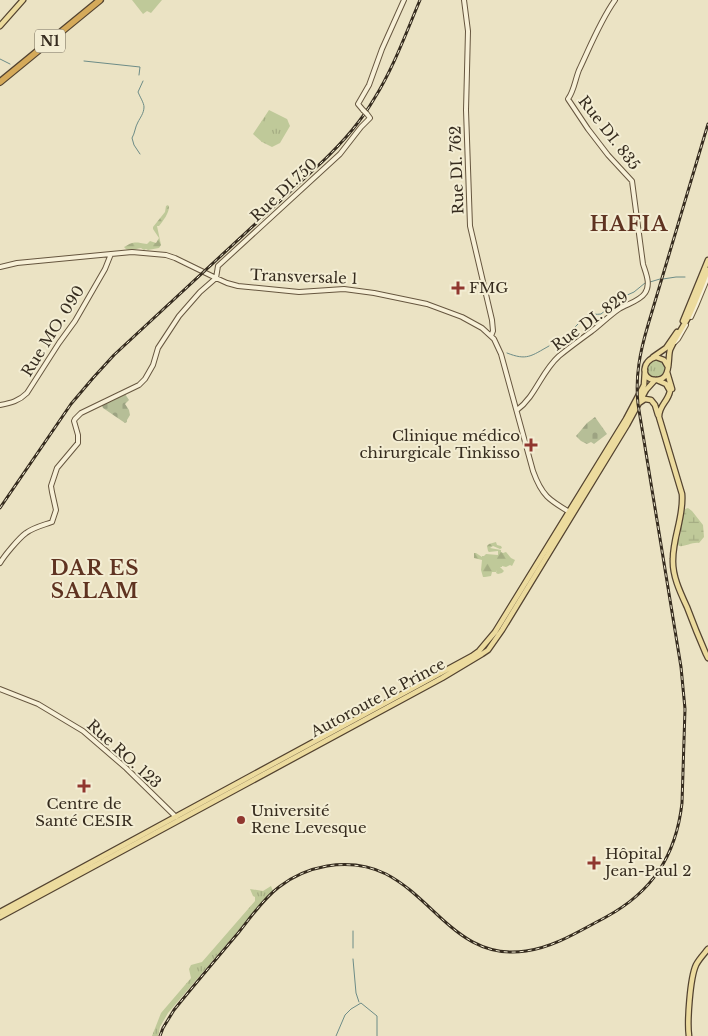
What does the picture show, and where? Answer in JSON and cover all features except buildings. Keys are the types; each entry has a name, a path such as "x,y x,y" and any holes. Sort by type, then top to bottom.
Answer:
{"highway":[{"name":"N1","path":"0,78 95,0"},
{"name":"N1","path":"0,82 100,0"}],"main road":[{"path":"0,26 23,0"},
{"path":"708,260 680,328 666,348 646,363 645,370 648,377 666,384 670,391 662,406 659,417 683,502 674,547 673,568 708,658"},
{"path":"656,380 664,377 673,343 695,303 708,270"},
{"path":"652,358 656,357 664,360 672,386 672,394 662,410 662,425"},
{"name":"Autoroute le Prince","path":"0,917 475,660 488,650 502,630 626,419 644,385 645,370"},
{"name":"Autoroute le Prince","path":"0,912 479,651 495,632 646,390 656,380"},
{"path":"638,404 647,399 653,401 662,425"},
{"path":"689,1036 688,1026 693,975 696,964 708,949"}],"street":[{"name":"Rue DI.750","path":"0,563 4,555 26,533 52,522 56,510 51,486 57,468 78,443 78,435 74,423 75,418 81,412 139,385 145,379 154,365 158,348 179,316 200,292 216,278 218,266 340,154 369,116 358,104 369,85 382,49 404,0"},
{"name":"Rue DI. 762","path":"464,0 468,30 466,110 470,226 492,320 493,331 491,336"},
{"name":"Rue DI. 835","path":"615,0 580,68 568,99 608,155 632,182"},
{"name":"Rue DI. 829","path":"517,410 528,400 542,376 555,360 619,309 647,292 647,276 643,264 632,182"},
{"name":"Transversale 1","path":"0,268 17,263 132,252 166,255 238,286 295,292 344,288 439,308 476,324 491,336 501,354 538,485 545,496 571,513"},
{"name":"Rue MO. 090","path":"0,405 12,403 27,393 75,321 105,269 111,254"},
{"path":"680,328 682,318 708,255"},
{"path":"673,343 678,339 696,306 708,276"},
{"name":"Rue RO. 123","path":"0,689 38,704 83,731 126,768 176,817"}],"green space":[{"path":"132,0 162,0 151,13 147,11 143,14"},
{"path":"269,110 287,119 290,126 280,143 272,147 262,142 253,134"},
{"path":"168,205 167,214 159,226 157,226 161,245 159,248 128,250 124,247 137,242 147,244 150,241 156,243 159,238 153,227"},
{"path":"655,358 663,361 666,370 660,378 651,378 646,373 646,366"},
{"path":"125,394 129,400 125,404 130,415 125,423 103,408 101,404"},
{"path":"595,417 607,434 594,444 591,442 587,444 576,436"},
{"path":"688,508 703,525 704,537 699,543 679,546 677,543 680,537 682,515 685,509"},
{"path":"496,542 502,548 493,546 490,548 501,550 503,553 506,552 515,560 512,566 500,567 504,571 502,573 496,573 497,570 492,572 491,576 483,577 481,570 482,560 474,558 474,553 482,557 486,554 498,555 498,551 489,552 487,546"},
{"path":"271,886 273,891 168,1013 160,1027 158,1036 152,1036 161,1013 191,978 189,969 191,965 202,962 255,901 255,897 250,889 263,891"}],"waterway":[{"path":"0,59 10,64"},
{"path":"84,61 140,67 139,75"},
{"path":"140,154 132,138 144,109 138,92 143,81"},
{"path":"663,279 685,277"},
{"path":"650,282 660,279"},
{"path":"554,346 564,343 566,336 587,315 601,314 645,283"},
{"path":"507,353 524,357 549,346"},
{"path":"353,931 353,948"},
{"path":"353,959 356,993 359,1002"},
{"path":"336,1036 345,1015 361,1003 377,1016 377,1036"}],"railway":[{"path":"0,508 71,404 114,355 337,148 369,108 381,87 399,51 420,0"},
{"path":"160,1036 174,1010 262,903 284,883 314,869 327,866 357,866 386,874 404,885 466,938 483,947 503,952 526,951 547,946 606,917 636,896 649,884 659,870 674,840 679,822 682,803 685,709 681,667 638,404 638,374 645,335 708,124"}],"place":[{"name":"FMG","path":"458,288"},
{"name":"Clinique médico chirurgicale Tinkisso","path":"531,445"},
{"name":"Centre de Santé CESIR","path":"84,786"},
{"name":"Université Rene Levesque","path":"241,820"},
{"name":"Hôpital Jean-Paul 2","path":"594,863"}],"district":[{"name":"HAFIA","path":"629,224"},
{"name":"DAR ES SALAM","path":"95,580"}]}
